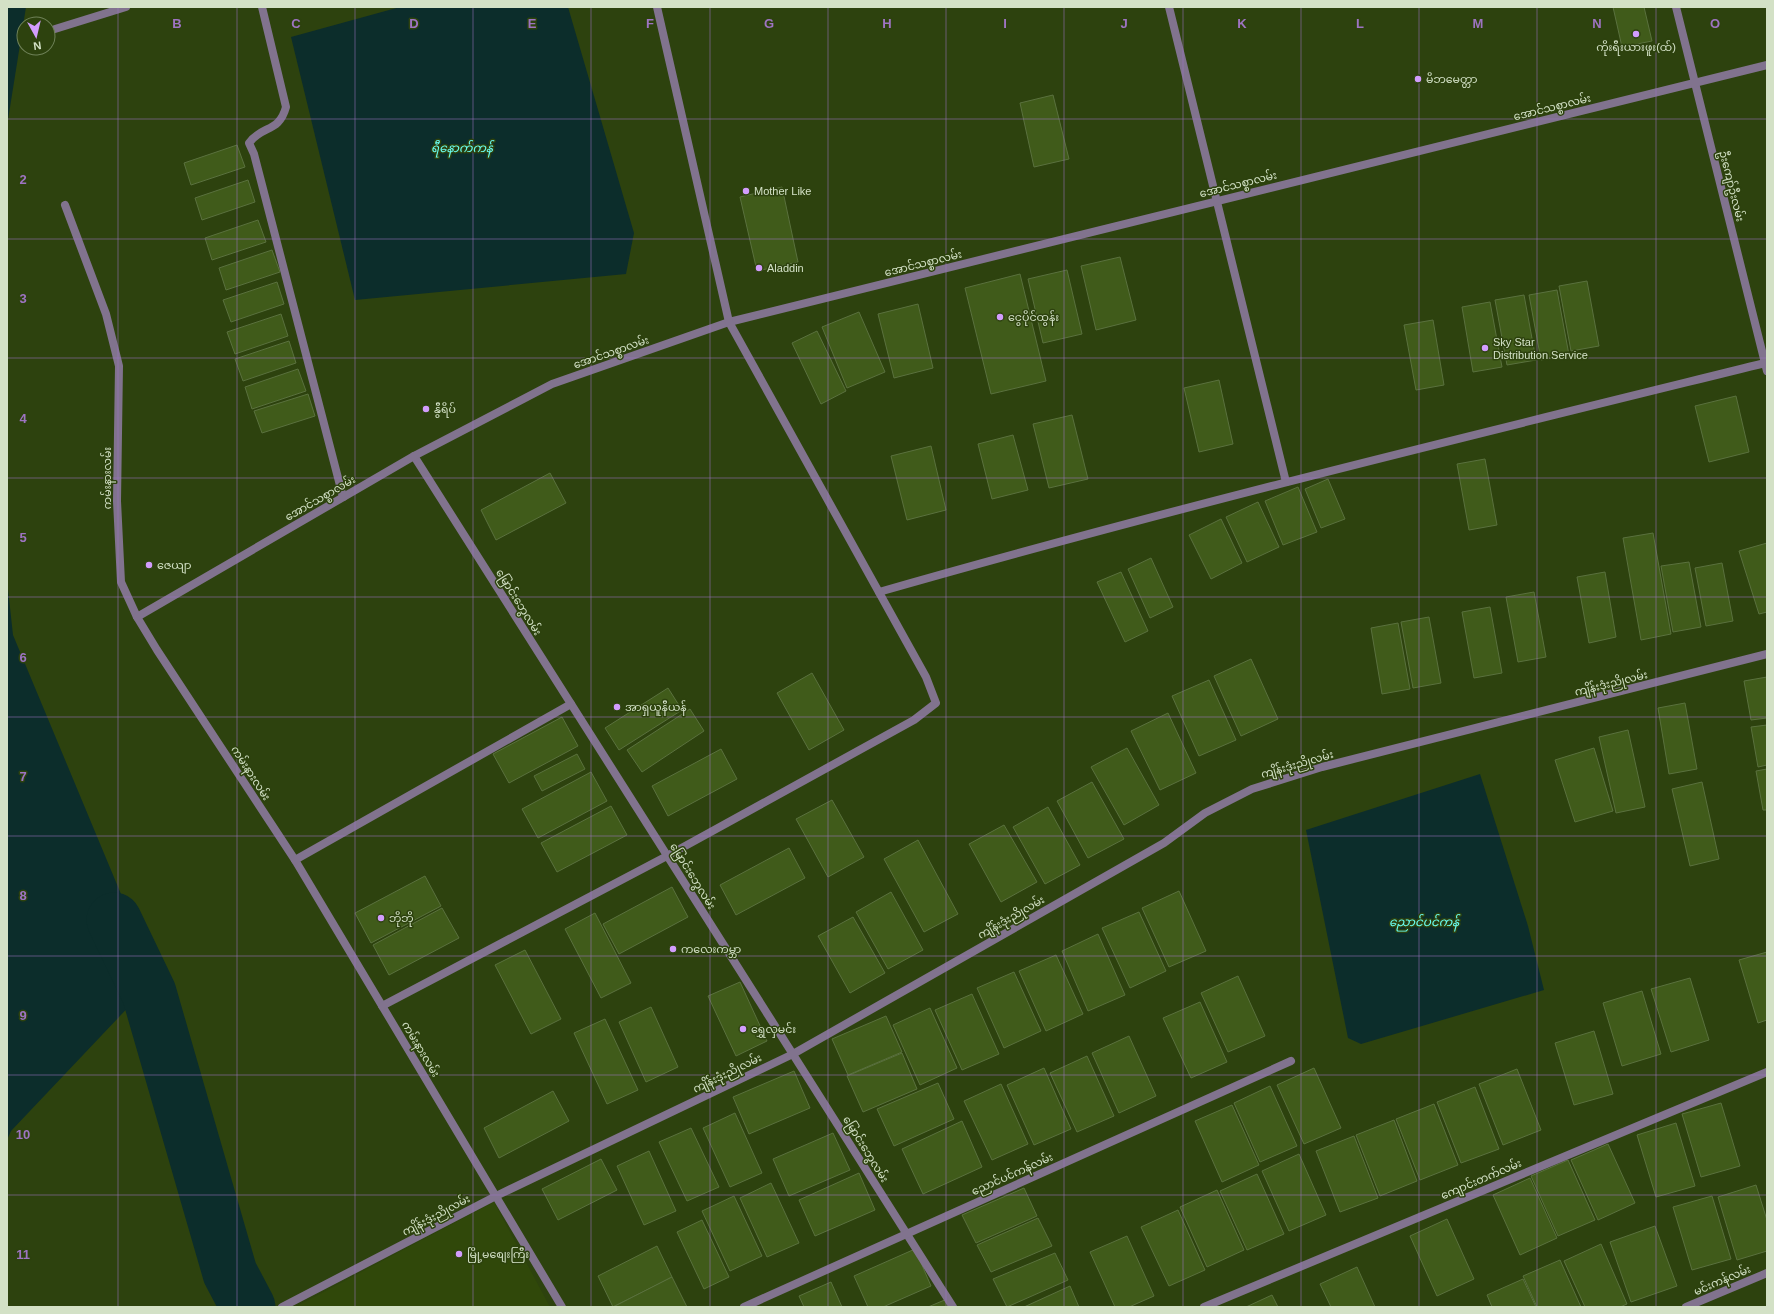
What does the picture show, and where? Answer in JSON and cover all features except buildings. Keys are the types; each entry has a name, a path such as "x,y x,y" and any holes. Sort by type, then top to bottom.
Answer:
{"street":[{"path":"56,30 126,7"},
{"path":"262,7 286,106 283,118 276,125 254,137 249,144 254,154 343,497"},
{"path":"1170,7 1286,482"},
{"name":"ဦးကျော်ဦးလမ်း","path":"1676,7 1766,367"},
{"path":"382,1006 667,856 914,720 936,703 926,677 730,322 659,8"},
{"name":"အောင်သစ္စာလမ်း","path":"137,617 414,456 552,384 730,322 1767,65"},
{"name":"ကမ်းနားလမ်း","path":"65,205 106,314 119,366 117,501 121,582 137,617 295,860 562,1307"},
{"path":"879,592 996,559 1286,482 1766,367"},
{"name":"မြောင်းဘွေလမ်း","path":"414,456 953,1307"},
{"name":"ကျိန်းဒုံးညိုလမ်း","path":"282,1307 496,1196 793,1054 1164,843 1206,813 1252,789 1322,767 1767,654"},
{"path":"295,860 571,704"},
{"name":"ညောင်ပင်ကန်လမ်း","path":"744,1307 1291,1061"},
{"name":"ကျောင်းတက်လမ်း","path":"1204,1307 1767,1072"},
{"name":"မင်းကန်လမ်း","path":"1686,1307 1767,1274"}],"shaded area":[{"name":"မြို့မစျေးကြီး","path":"494,1202 550,1307 295,1307"}],"water":[{"path":"7,7 26,7 25,16 16,16 16,56 18,56 7,126"},
{"name":"ရီနောက်ကန်","path":"400,7 568,7 634,233 626,274 355,300 291,37"},
{"path":"7,580 13,635 156,978 11,1131 7,1140"},
{"name":"ညောင်ပင်ကန်","path":"1480,774 1528,926 1544,990 1361,1044 1348,1038 1306,830"}],"waterway":[{"path":"114,920 149,993 230,1273 248,1307"}],"place":[{"name":"ကိုးရီးယားဖူး(ထ်)","path":"1636,34"},
{"name":"မိဘမေတ္တာ","path":"1418,79"},
{"name":"Mother Like","path":"746,191"},
{"name":"Aladdin","path":"759,268"},
{"name":"ငွေပိုင်ထွန်း","path":"1000,317"},
{"name":"Sky Star Distribution Service","path":"1485,348"},
{"name":"နွီရိပ်","path":"426,409"},
{"name":"ဇေယျာ","path":"149,565"},
{"name":"အာရှယူနီယန်","path":"617,707"},
{"name":"ဘိုဘို","path":"381,918"},
{"name":"ကလေးကမ္ဘာ","path":"673,949"},
{"name":"ရွှေလှမင်း","path":"743,1029"},
{"name":"မြို့မစျေးကြီး","path":"459,1254"}]}
